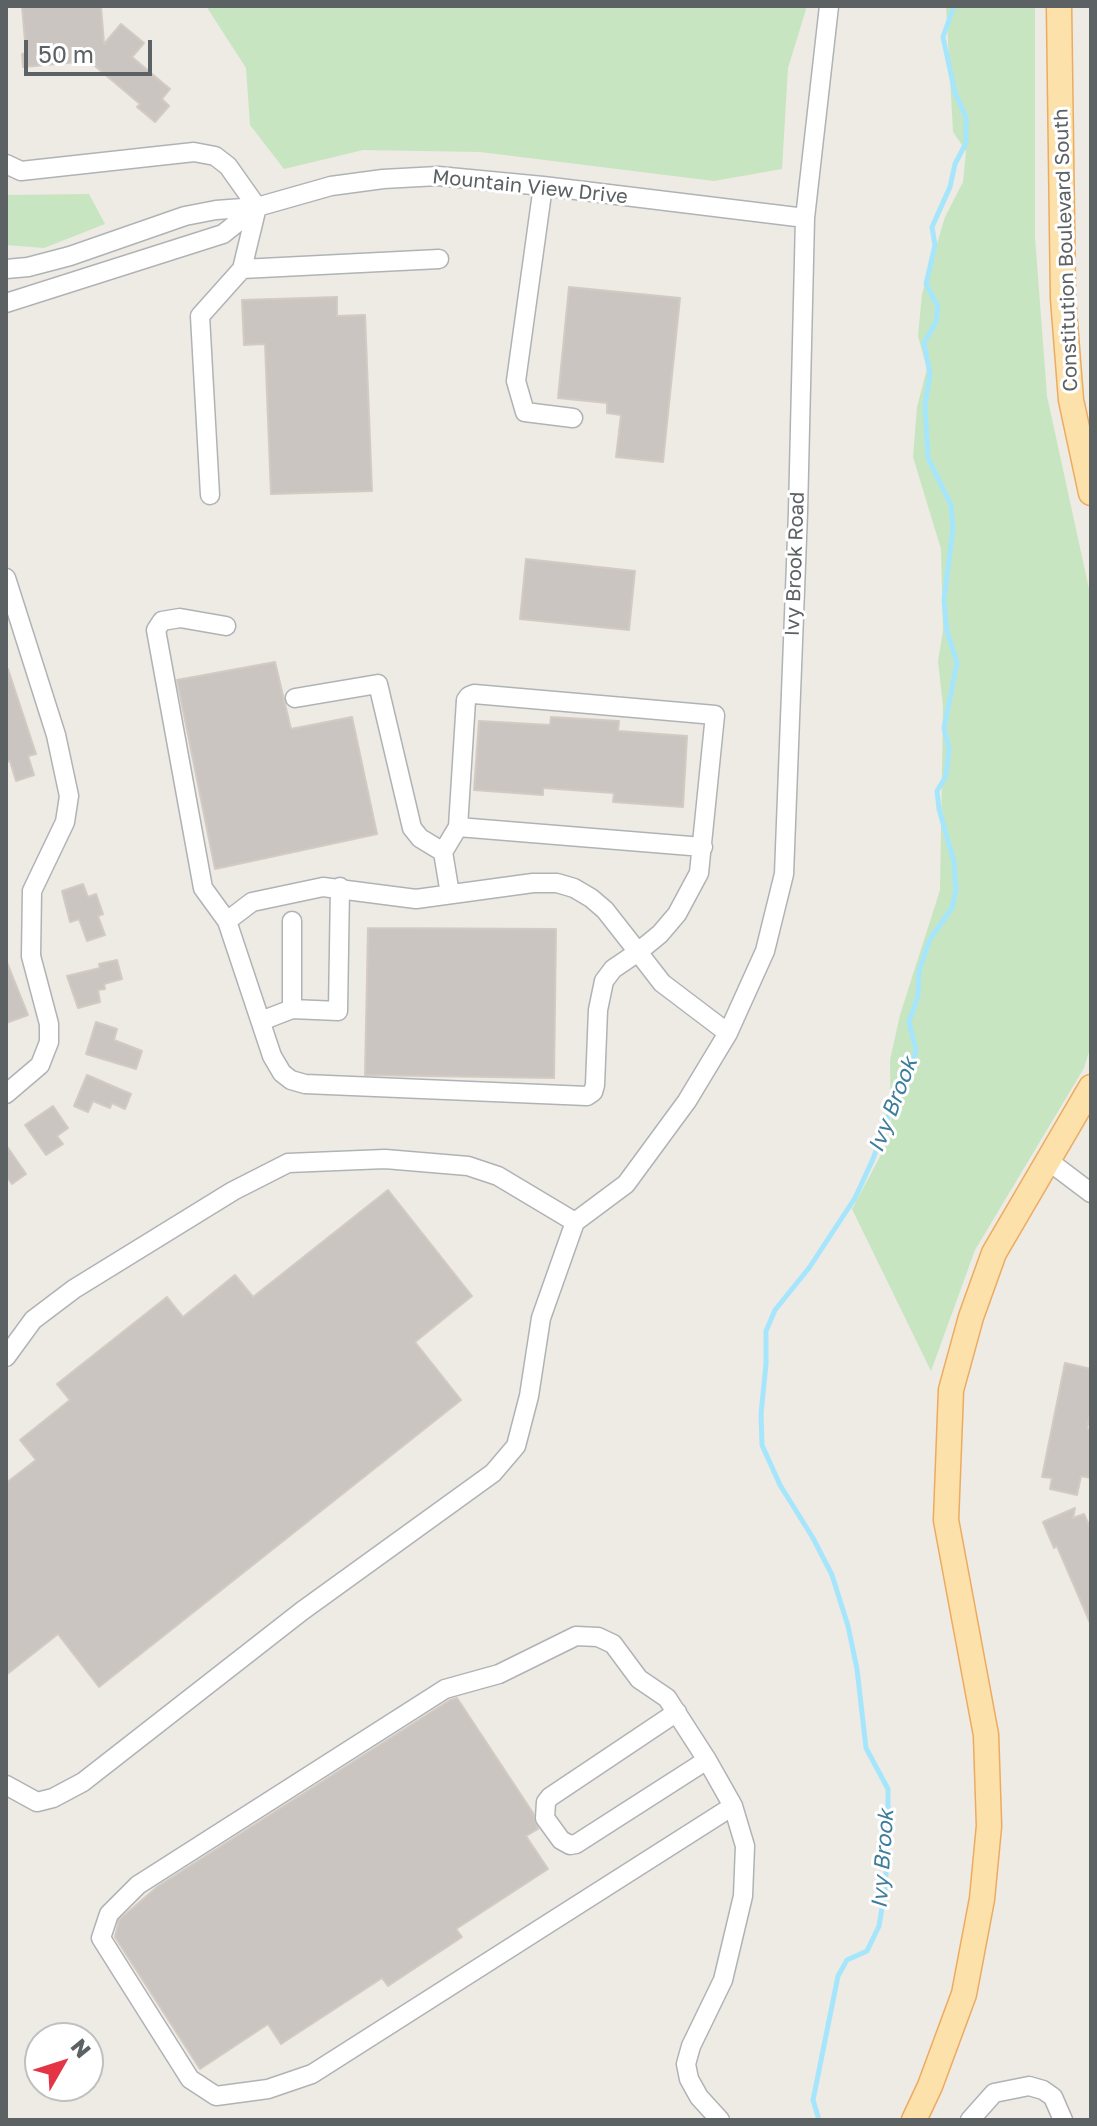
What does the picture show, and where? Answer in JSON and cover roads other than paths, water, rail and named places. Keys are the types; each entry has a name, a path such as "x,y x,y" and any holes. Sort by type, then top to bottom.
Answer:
{"main road":[{"name":"Constitution Boulevard South","path":"1059,6 1063,298 1071,400 1091,493"},
{"path":"914,2120 964,1994 982,1899 989,1826 986,1735 946,1520 951,1390 971,1317 994,1253 1050,1162 1091,1087"}],"street":[{"name":"Ivy Brook Road","path":"575,1222 626,1184 687,1101 728,1033 765,951 784,874 798,512 805,218 829,6"},
{"path":"6,164 21,171 194,152 215,156 228,166 257,207 242,269 200,316 210,495"},
{"name":"Mountain View Drive","path":"6,269 28,267 70,256 185,216 257,207 331,186 383,179 438,176 805,218"},
{"path":"543,186 516,381 525,412 573,418"},
{"name":"Mountain View Drive","path":"6,303 223,234 257,207"},
{"path":"242,269 439,259"},
{"path":"6,578 56,735 69,796 65,822 32,891 31,956 49,1024 49,1042 40,1065 6,1094"},
{"path":"226,626 180,618 162,621 156,630 203,888 227,921 272,1056 282,1073 305,1084 587,1096 593,1092 598,1010 604,981 613,969 638,952 668,924 690,893 699,873 715,715 474,694 466,700 458,827 443,852 450,894"},
{"path":"295,698 378,684 412,828 420,838 443,852"},
{"path":"458,827 703,847"},
{"path":"227,921 252,902 302,890 340,887 416,899 533,883 557,883 574,888 605,910 662,983 728,1033"},
{"path":"261,1021 292,1009 338,1011 340,887"},
{"path":"292,921 292,1009"},
{"path":"6,1357 33,1320 74,1289 233,1191 288,1163 385,1159 468,1166 498,1176 575,1222 541,1318 529,1396 516,1446 493,1473 302,1611 83,1782 53,1798 37,1802 6,1785"},
{"path":"1050,1162 1091,1193"},
{"path":"716,2116 699,2097 689,2079 686,2064 691,2046 723,1980 743,1896 745,1846 733,1806 677,1712 667,1698 639,1679 613,1644 598,1637 576,1636 499,1674 456,1685 431,1698 138,1885 109,1914 101,1938 190,2079 216,2096 268,2089 312,2074 733,1806"},
{"path":"677,1712 550,1797 546,1802 545,1818 561,1840 570,1845 576,1844 707,1760"},
{"path":"970,2120 994,2093 1029,2086 1053,2097 1063,2120"}],"waterway":[{"name":"Ivy Brook","path":"819,2120 813,2100 838,1976 847,1960 867,1951 879,1926 885,1890 888,1789 866,1748 857,1669 832,1575 780,1485 762,1445 766,1331 775,1310 809,1268 855,1198 873,1159 916,1050 909,1022 918,996 919,971 930,939 952,908 956,890 954,862 937,791 946,776 949,748 944,728 957,663 947,631 944,600 953,529 951,505 928,458 925,405 930,374 924,343 936,322 938,307 926,284 935,245 932,227 966,143 966,117 955,93 943,37 954,6"}]}
